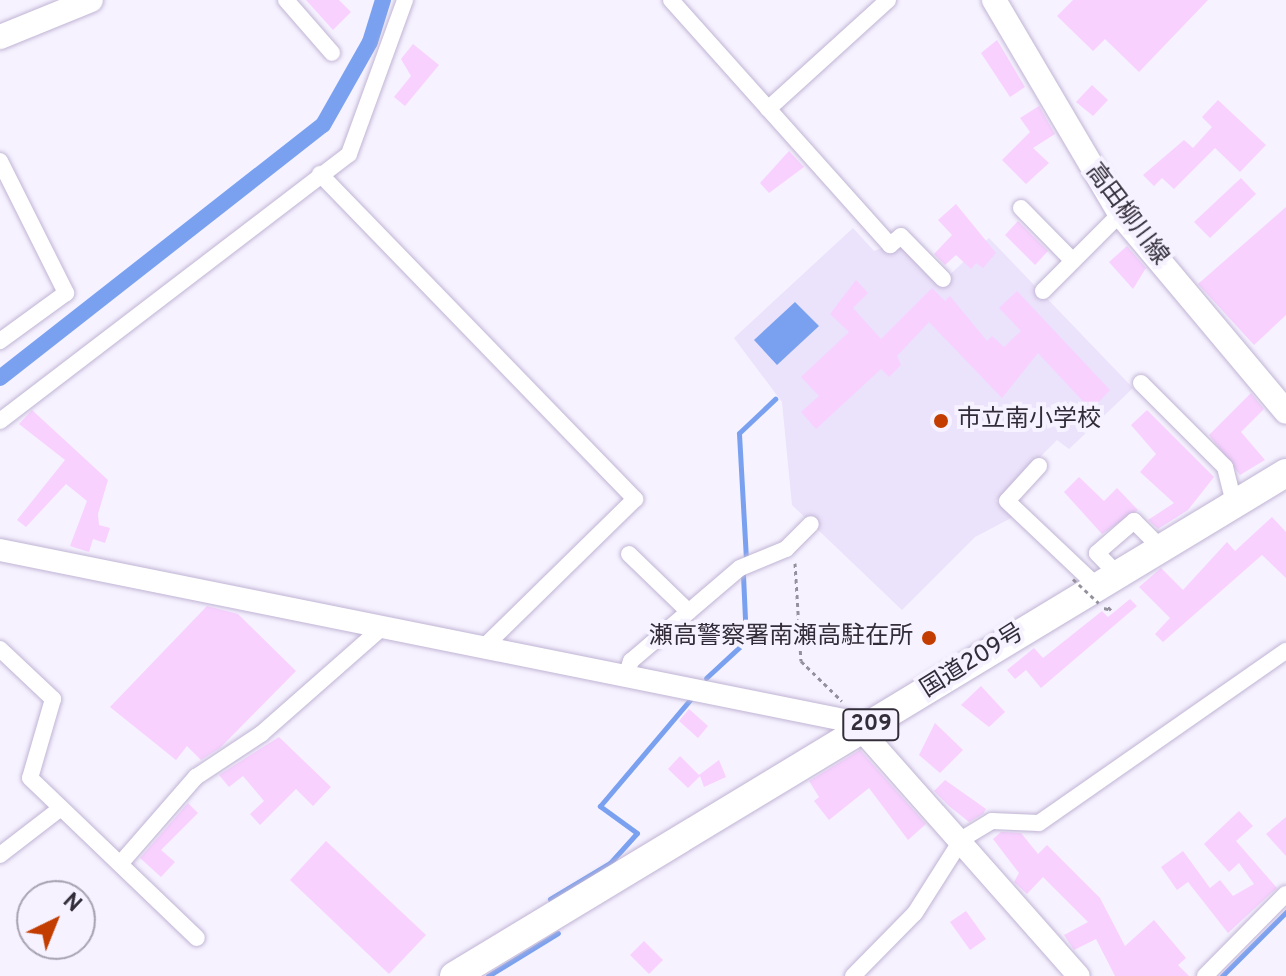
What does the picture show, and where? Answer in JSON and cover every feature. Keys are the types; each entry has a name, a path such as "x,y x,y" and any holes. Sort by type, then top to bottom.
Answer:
{"highway":[{"name":"国道209号","path":"454,976 864,729 1101,594 1161,548 1286,473"}],"main road":[{"path":"0,37 91,0"},
{"name":"高田柳川線","path":"994,0 1120,214 1286,412"}],"street":[{"path":"286,0 332,53"},
{"path":"0,421 349,154 405,0"},
{"path":"671,0 890,245 901,236 943,279"},
{"path":"768,109 888,0"},
{"path":"0,161 66,293 0,341"},
{"path":"320,174 635,499 482,649"},
{"path":"1021,208 1073,261"},
{"path":"1043,291 1120,214"},
{"path":"1141,383 1225,467 1234,504"},
{"path":"1039,466 1007,501 1101,594"},
{"path":"626,677 631,661 740,568 793,543 811,524"},
{"path":"0,550 626,677 864,729 1079,976"},
{"path":"629,554 689,612"},
{"path":"120,864 196,777 261,734 383,627"},
{"path":"0,649 53,699 30,778 197,938"},
{"path":"853,976 915,913 962,839 992,821 1039,823 1286,651"},
{"path":"0,855 61,808"},
{"path":"1205,976 1286,894"}],"path":[{"path":"793,543 801,661 847,704"}],"shaded area":[{"name":"市立南小学校","path":"853,228 874,251 900,241 941,283 989,238 1133,388 1069,449 1057,440 996,501 1013,517 975,537 902,610 792,505 782,402 734,338"}],"water":[{"path":"795,302 819,326 777,365 754,340"}],"building":[{"path":"306,0 339,0 351,12 333,30"},
{"path":"1073,0 1208,0 1139,72 1105,39 1093,51 1057,16"},
{"path":"997,40 1025,87 1010,97 981,53"},
{"path":"413,44 439,65 405,106 394,97 411,76 401,59"},
{"path":"1092,85 1108,100 1093,116 1076,102"},
{"path":"1218,100 1266,145 1240,172 1215,148 1174,189 1162,178 1154,186 1143,175 1184,140 1193,148 1212,127 1202,117"},
{"path":"1039,106 1055,134 1033,148 1049,163 1026,184 1002,160 1030,132 1020,118"},
{"path":"789,151 804,167 769,193 760,183"},
{"path":"1241,178 1256,194 1210,238 1194,222"},
{"path":"956,204 996,253 983,268 976,263 971,269 956,255 945,265 934,254 952,235 938,220"},
{"path":"1286,207 1286,315 1254,345 1198,284"},
{"path":"1018,221 1048,251 1035,265 1005,235"},
{"path":"1127,246 1146,268 1133,289 1109,262"},
{"path":"856,280 868,293 853,308 881,339 932,288 945,301 950,296 987,341 992,336 1004,347 1021,331 999,308 1017,291 1110,390 1091,410 1038,353 1002,398 929,322 897,356 901,365 889,377 881,369 816,429 801,412 819,396 801,377 849,332 830,314"},
{"path":"1251,393 1264,409 1241,432 1265,460 1240,475 1209,435"},
{"path":"32,410 108,480 98,514 99,525 110,528 105,543 93,539 89,552 70,546 87,501 66,484 26,527 17,520 65,460 19,424"},
{"path":"1147,410 1214,477 1188,510 1158,529 1148,520 1174,503 1140,472 1156,454 1131,425"},
{"path":"1079,477 1104,501 1117,488 1138,510 1102,534 1064,492"},
{"path":"1272,517 1286,532 1286,578 1262,555 1163,642 1155,634 1170,618 1139,587 1161,568 1183,590 1227,542 1235,551"},
{"path":"1130,599 1137,606 1041,688 1026,670 1015,679 1007,670 1034,648 1043,658 1102,611 1108,617"},
{"path":"207,606 238,614 296,671 220,748 201,760 187,746 176,760 110,707"},
{"path":"981,686 1005,712 989,727 961,705"},
{"path":"689,709 708,726 698,738 679,721"},
{"path":"935,723 963,750 940,773 919,755"},
{"path":"279,737 331,787 313,806 296,789 260,825 250,814 264,801 243,776 229,787 219,775"},
{"path":"860,750 926,824 908,840 869,788 829,820 814,801 819,797 809,781"},
{"path":"680,756 699,775 719,760 726,777 704,787 700,776 688,788 668,769"},
{"path":"945,780 986,809 983,814 969,822 949,806 934,791"},
{"path":"188,803 198,813 161,850 175,862 161,877 140,858"},
{"path":"1239,811 1253,826 1236,841 1277,888 1228,933 1188,882 1177,890 1161,867 1183,851 1210,888 1220,880 1233,896 1254,884 1239,863 1229,872 1204,844"},
{"path":"1286,817 1286,856 1266,834"},
{"path":"1001,832 1021,833 1038,854 1047,845 1100,898 1125,946 1154,920 1186,958 1178,965 1189,976 1115,976 1096,939 1074,950 1064,935 1088,922 1043,877 1027,894 1014,882 1019,873 993,839"},
{"path":"326,841 426,935 389,974 290,880"},
{"path":"966,911 986,939 970,950 950,922"},
{"path":"644,941 663,960 649,974 630,955"}],"waterway":[{"path":"0,378 323,125 370,42 383,0"},
{"path":"746,559 739,433 775,399"},
{"path":"706,678 746,641 743,575"},
{"path":"550,899 610,863 637,833 600,806 690,700"},
{"path":"1222,976 1286,912"},
{"path":"488,976 558,933"}],"place":[{"name":"市立南小学校","path":"941,421"},
{"name":"瀬高警察署南瀬高駐在所","path":"929,638"}]}
